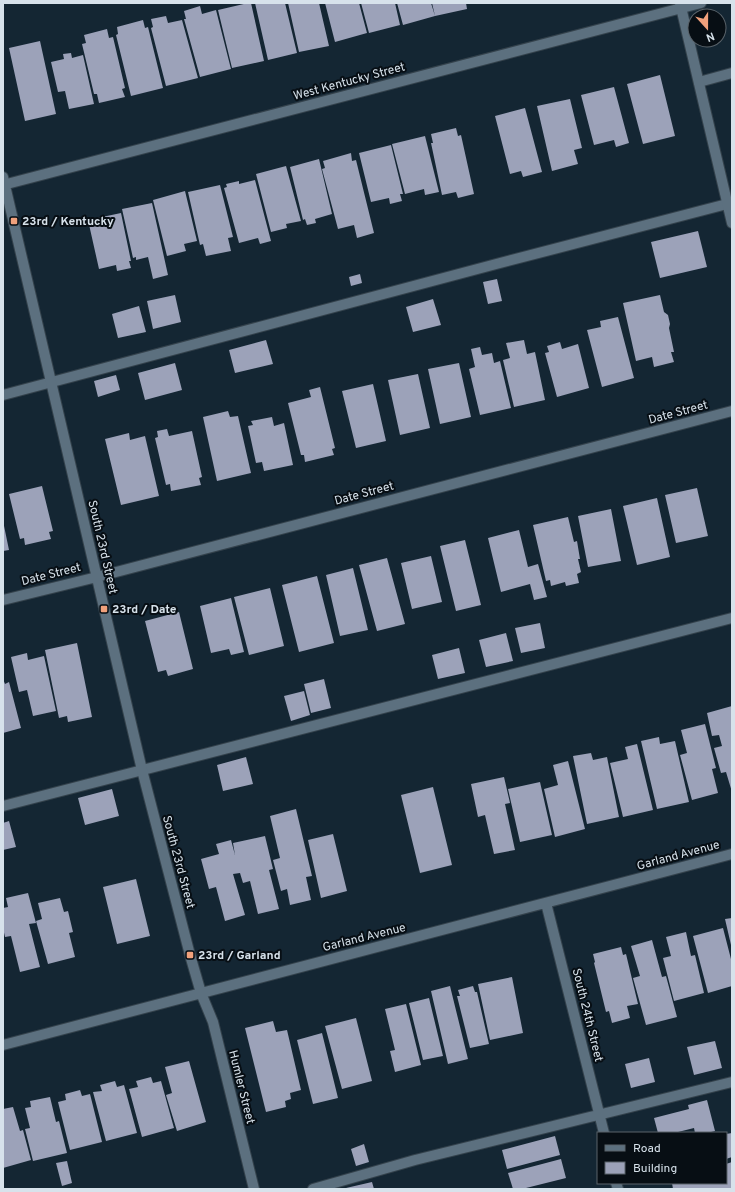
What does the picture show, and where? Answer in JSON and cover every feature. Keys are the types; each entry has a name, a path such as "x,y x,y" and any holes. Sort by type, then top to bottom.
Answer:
{"street":[{"name":"West Kentucky Street","path":"4,182 681,6 701,3"},
{"path":"681,6 732,224"},
{"path":"699,82 732,73"},
{"name":"South 23rd Street","path":"4,182 142,770 201,993"},
{"path":"3,395 500,262 728,204"},
{"name":"Date Street","path":"3,600 732,411"},
{"path":"3,806 732,618"},
{"name":"Garland Avenue","path":"3,1044 546,904 732,854"},
{"name":"South 24th Street","path":"546,904 604,1132"},
{"name":"Humler Street","path":"201,993 213,1022 254,1189"},
{"path":"313,1189 415,1160 732,1082"}],"building":[{"path":"251,3 264,61 232,68 218,10"},
{"path":"255,3 285,3 297,53 268,60"},
{"path":"288,3 319,3 329,46 299,52"},
{"path":"325,3 359,3 367,33 335,42"},
{"path":"361,3 395,3 400,25 369,33"},
{"path":"397,3 431,3 435,16 403,25"},
{"path":"432,3 466,3 467,9 435,16"},
{"path":"200,6 202,14 216,10 231,69 200,77 184,19 186,19 184,11"},
{"path":"166,16 168,23 182,20 198,78 166,86 151,28 153,27 151,19"},
{"path":"143,20 145,28 148,27 163,88 131,96 116,35 118,34 117,27"},
{"path":"107,29 109,38 113,37 125,88 122,89 125,97 99,103 97,94 94,94 82,44 86,43 84,35"},
{"path":"40,41 56,114 25,121 9,48"},
{"path":"71,53 72,58 83,55 94,104 69,109 65,91 58,92 51,62 64,59 63,54"},
{"path":"660,75 675,136 643,144 627,84"},
{"path":"614,87 629,143 616,147 614,140 594,145 581,95"},
{"path":"570,99 582,148 574,150 578,164 552,171 537,106"},
{"path":"525,108 542,172 523,177 521,171 510,174 495,116"},
{"path":"456,128 458,136 461,135 474,194 458,198 456,192 442,195 431,143 433,143 431,134"},
{"path":"425,136 439,192 425,195 424,189 405,194 392,144"},
{"path":"391,145 403,194 400,194 402,201 390,204 389,198 371,202 359,153"},
{"path":"351,153 352,161 356,160 374,233 357,238 354,225 338,229 322,169 325,168 323,161"},
{"path":"319,159 332,214 315,219 316,223 307,225 305,219 303,220 290,167"},
{"path":"286,166 301,221 286,224 287,228 271,232 256,174"},
{"path":"255,180 271,241 260,244 258,238 239,243 224,188 227,187 226,184 239,181 239,184"},
{"path":"220,185 233,237 228,238 231,251 206,256 203,244 200,245 188,192"},
{"path":"185,191 197,241 184,244 186,251 167,256 153,200"},
{"path":"152,203 168,275 153,279 148,257 136,260 136,257 133,258 122,209"},
{"path":"121,213 131,261 129,261 131,268 117,271 116,265 99,269 88,220"},
{"path":"698,231 707,267 660,278 651,242"},
{"path":"360,274 362,283 351,286 349,277"},
{"path":"497,279 502,301 488,304 483,282"},
{"path":"175,295 181,322 153,329 147,301"},
{"path":"660,295 664,312 668,315 670,324 669,328 674,352 671,352 674,362 654,367 652,357 636,361 623,303"},
{"path":"433,299 441,325 413,332 406,307"},
{"path":"139,306 146,332 118,338 112,314"},
{"path":"618,317 634,378 602,387 587,330 601,327 600,321"},
{"path":"266,340 273,364 235,373 229,350"},
{"path":"524,340 527,354 535,352 545,400 514,407 503,360 510,358 506,343"},
{"path":"560,342 562,349 578,344 589,388 557,397 545,353 549,352 547,346"},
{"path":"480,347 482,355 492,353 494,363 500,361 511,408 480,415 469,369 475,367 471,349"},
{"path":"175,363 182,390 145,400 138,373"},
{"path":"459,363 471,417 440,424 428,369"},
{"path":"418,374 430,428 400,435 388,380"},
{"path":"116,375 120,390 98,397 94,381"},
{"path":"373,384 386,441 356,448 342,391"},
{"path":"320,387 335,448 332,449 334,455 305,462 304,455 301,455 288,403 311,397 309,390"},
{"path":"228,411 230,417 238,416 251,473 217,481 203,417"},
{"path":"272,417 274,426 284,423 293,465 264,471 262,462 256,463 248,426 253,425 251,421"},
{"path":"167,429 169,436 192,431 202,477 199,478 201,485 171,491 170,484 166,485 155,438 158,437 157,431"},
{"path":"129,433 130,440 145,436 159,496 121,505 105,439"},
{"path":"42,486 53,531 49,532 51,539 25,545 24,538 20,539 9,494"},
{"path":"697,488 708,536 676,543 665,495"},
{"path":"657,498 670,557 637,565 623,506"},
{"path":"611,509 621,561 588,567 578,516"},
{"path":"568,517 574,542 577,541 580,559 578,559 581,572 577,574 579,583 566,586 565,582 551,586 550,580 546,581 533,525"},
{"path":"3,521 9,550 3,551"},
{"path":"519,530 528,567 538,564 547,597 534,600 530,584 501,592 488,538"},
{"path":"465,540 481,605 456,611 440,546"},
{"path":"431,556 442,602 412,609 401,563"},
{"path":"387,558 405,624 377,631 359,565"},
{"path":"353,568 368,630 340,636 326,575"},
{"path":"317,576 334,643 299,652 282,585"},
{"path":"270,588 284,646 249,655 234,597"},
{"path":"231,598 244,652 231,655 229,649 211,653 200,606"},
{"path":"179,612 193,669 168,676 166,670 158,672 145,621"},
{"path":"540,623 545,648 521,653 515,628"},
{"path":"506,633 513,661 486,667 479,640"},
{"path":"77,643 92,717 68,722 67,716 59,718 45,650"},
{"path":"459,648 465,673 438,679 432,655"},
{"path":"27,653 28,660 44,656 56,711 33,716 27,690 19,692 11,657"},
{"path":"3,679 5,684 9,682 21,728 3,733"},
{"path":"324,679 331,708 311,713 304,684"},
{"path":"304,691 310,715 291,721 284,696"},
{"path":"732,706 732,792 726,772 721,773 714,748 722,746 719,735 712,736 707,713"},
{"path":"705,724 716,768 712,769 718,793 692,800 680,755 687,753 681,730"},
{"path":"659,737 660,744 675,741 689,802 657,809 641,741"},
{"path":"637,744 653,810 623,817 610,763 628,759 625,747"},
{"path":"591,753 593,760 607,757 619,817 587,824 573,756"},
{"path":"246,757 253,784 223,791 217,765"},
{"path":"568,761 585,829 555,837 544,789 558,785 553,765"},
{"path":"504,777 510,803 505,804 515,850 494,854 485,815 478,817 471,784"},
{"path":"540,782 552,835 520,842 508,789"},
{"path":"433,787 452,865 420,873 401,795"},
{"path":"112,789 119,816 85,825 78,798"},
{"path":"296,809 312,876 306,877 311,900 290,905 287,889 281,891 273,860 280,858 270,816"},
{"path":"9,821 16,847 3,850 3,823"},
{"path":"333,834 347,891 321,898 308,840"},
{"path":"265,836 273,869 269,870 279,909 258,914 250,881 243,883 240,873 233,874 245,915 225,921 216,887 209,889 201,859 219,854 216,844 231,840 235,855 233,843"},
{"path":"136,879 150,936 117,944 103,887"},
{"path":"28,893 36,923 29,924 40,967 20,972 11,936 5,937 3,928 3,908 8,907 6,898"},
{"path":"60,898 64,912 68,911 73,932 69,933 75,957 48,964 36,921 42,919 38,903"},
{"path":"732,918 732,945 731,945 725,919"},
{"path":"723,928 732,963 732,986 708,993 693,936"},
{"path":"686,932 691,956 695,955 704,993 674,1001 663,958 671,956 666,937"},
{"path":"652,940 662,977 666,976 677,1017 646,1025 633,978 640,976 631,946"},
{"path":"621,947 623,955 626,954 638,1004 627,1006 630,1018 612,1023 609,1011 606,1012 593,954"},
{"path":"512,977 523,1033 490,1040 478,984"},
{"path":"450,986 468,1059 448,1064 431,991"},
{"path":"473,986 475,992 477,992 489,1044 470,1048 457,996 460,996 458,990"},
{"path":"429,998 443,1056 423,1060 409,1003"},
{"path":"406,1004 421,1065 395,1072 390,1051 395,1050 385,1009"},
{"path":"356,1018 372,1081 342,1089 325,1026"},
{"path":"273,1021 276,1032 287,1030 301,1090 290,1093 291,1099 285,1101 286,1107 266,1112 245,1028"},
{"path":"322,1033 338,1098 313,1104 297,1040"},
{"path":"715,1041 722,1068 694,1075 687,1047"},
{"path":"649,1058 655,1082 631,1088 625,1064"},
{"path":"189,1061 206,1122 177,1131 166,1095 172,1093 165,1067"},
{"path":"151,1077 153,1083 161,1081 174,1128 142,1137 129,1089 138,1087 136,1081"},
{"path":"115,1081 117,1087 124,1085 137,1133 106,1141 93,1092 102,1091 100,1085"},
{"path":"80,1090 82,1096 90,1094 102,1142 70,1150 58,1102 66,1100 65,1094"},
{"path":"50,1097 56,1122 59,1121 67,1153 33,1161 25,1129 30,1128 25,1108 31,1107 30,1101"},
{"path":"707,1100 715,1131 695,1132 694,1128 678,1132 658,1132 654,1118 689,1109 688,1105"},
{"path":"13,1107 20,1131 23,1130 31,1160 3,1168 3,1109"},
{"path":"732,1133 732,1157 727,1159 727,1134"},
{"path":"555,1136 560,1155 507,1169 502,1150"},
{"path":"364,1144 369,1162 356,1166 351,1149"},
{"path":"561,1159 566,1178 522,1189 513,1189 508,1173"},
{"path":"67,1161 72,1183 62,1186 56,1163"},
{"path":"732,1162 732,1189 673,1189 672,1184 727,1184 727,1164"},
{"path":"372,1182 374,1189 346,1189 346,1188"}],"place":[{"name":"23rd / Kentucky","path":"14,221"},
{"name":"23rd / Date","path":"104,609"},
{"name":"23rd / Garland","path":"190,955"}]}
